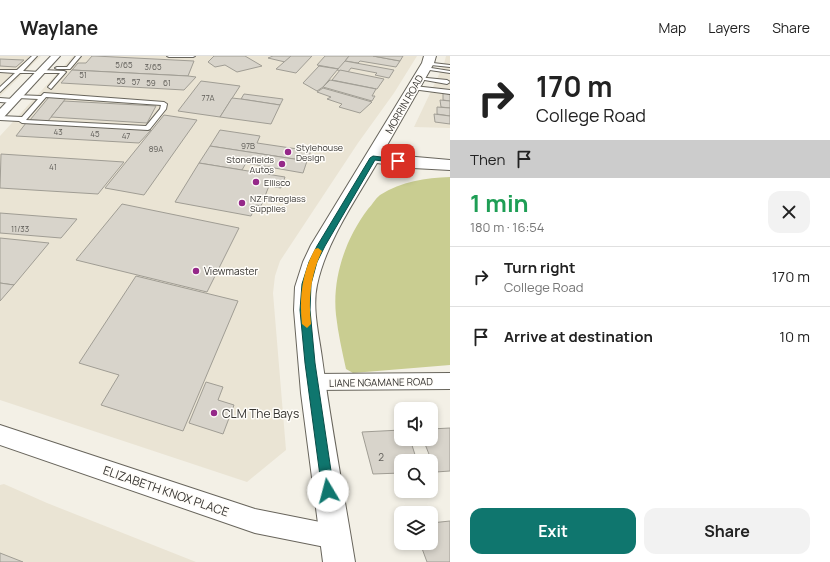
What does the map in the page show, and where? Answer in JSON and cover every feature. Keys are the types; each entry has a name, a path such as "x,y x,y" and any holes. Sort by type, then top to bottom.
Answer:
{"street":[{"path":"0,116 56,56"},
{"name":"MORRIN ROAD","path":"339,562 312,382 305,310 306,287 313,262 330,229 422,73"},
{"path":"373,158 413,163 450,165"},
{"name":"LIANE NGAMANE ROAD","path":"312,382 450,381"},
{"name":"ELIZABETH KNOX PLACE","path":"0,435 242,516 335,537"}],"lane":[{"path":"0,90 36,56"},
{"path":"0,71 19,72 68,68 78,56"},
{"path":"169,56 193,56"},
{"path":"422,73 450,66"},
{"path":"43,70 64,72 51,87"},
{"path":"422,73 450,72"},
{"path":"422,73 447,82"},
{"path":"422,73 450,90"},
{"path":"44,95 164,104 163,109 148,128 22,121 24,119 44,95"},
{"path":"0,100 16,98 42,98"},
{"path":"0,116 24,119"}],"shaded area":[{"path":"0,56 41,56 0,96"},
{"path":"73,56 417,56 394,93 358,143 280,261 275,276 273,293 286,450 247,482 0,400 0,136"},
{"path":"446,56 450,56 450,128 414,127 444,64"},
{"path":"4,484 47,503 196,562 0,562 0,485"}],"green space":[{"path":"450,177 450,365 353,373 346,369 338,328 335,301 336,286 342,259 353,232 375,200 388,190 414,181"}],"building":[{"path":"92,56 194,61 188,76 72,70 78,63 86,63"},
{"path":"214,56 245,56 262,66 237,72 225,65 215,67 208,62"},
{"path":"273,56 291,56 285,62 268,58"},
{"path":"291,56 312,56 296,73 276,69"},
{"path":"325,56 349,56 339,69 317,65"},
{"path":"349,56 373,56 400,61 396,67 360,61 358,63 345,61"},
{"path":"373,56 403,56 400,61"},
{"path":"0,59 24,60 16,67 0,66"},
{"path":"345,61 394,70 389,78 375,75 377,73 351,68 348,72 337,70"},
{"path":"319,66 338,69 323,87 317,91 303,83"},
{"path":"72,70 196,77 184,90 61,83"},
{"path":"340,70 384,79 377,89 332,80"},
{"path":"330,80 376,89 372,96 375,96 372,101 323,87"},
{"path":"201,81 240,86 220,117 178,111"},
{"path":"323,88 372,102 360,113 339,107 342,104 327,99 331,97 317,92"},
{"path":"443,93 450,94 450,101 443,100"},
{"path":"244,94 283,99 280,105 241,99"},
{"path":"49,97 66,98 48,121 30,120"},
{"path":"232,98 280,105 271,124 220,117"},
{"path":"440,100 450,101 450,108 441,107"},
{"path":"64,101 156,106 147,123 51,117"},
{"path":"437,107 450,108 450,116 437,114"},
{"path":"434,114 450,116 450,124 435,122"},
{"path":"164,115 197,120 144,195 105,188"},
{"path":"26,123 151,130 139,143 16,136"},
{"path":"220,130 260,136 257,143 311,151 307,161 210,146"},
{"path":"210,146 307,161 303,173 246,163 242,170 199,163"},
{"path":"1,154 124,162 98,194 0,188"},
{"path":"199,163 285,177 281,188 269,186 261,206 256,205 251,216 175,202"},
{"path":"122,204 239,228 207,292 76,260"},
{"path":"0,213 77,219 61,238 0,233"},
{"path":"0,238 49,243 14,285 0,283"},
{"path":"136,276 238,301 183,431 101,405 119,375 79,363"},
{"path":"0,283 14,285 0,301"},
{"path":"206,382 223,387 218,400 234,405 223,434 189,423"},
{"path":"450,428 450,471 438,472 438,454 429,454 426,446 438,446 438,429"},
{"path":"394,430 394,446 412,446 415,454 394,454 394,473 373,474 362,432"},
{"path":"450,521 450,562 427,562 423,550 438,550 438,522"},
{"path":"0,553 23,562 0,562"}],"slow traffic":[{"path":"307,324 305,310 306,287 309,274 318,251"}],"place":[{"name":"Stylehouse Design","path":"288,152"},
{"name":"Stonefields Autos","path":"282,164"},
{"name":"Ellisco","path":"256,182"},
{"name":"NZ Fibreglass Supplies","path":"242,203"},
{"name":"Viewmaster","path":"196,271"},
{"name":"CLM The Bays","path":"214,413"}],"route":[{"path":"328,491 310,363 305,310 309,274 313,262 333,223 373,158 398,161"}]}
